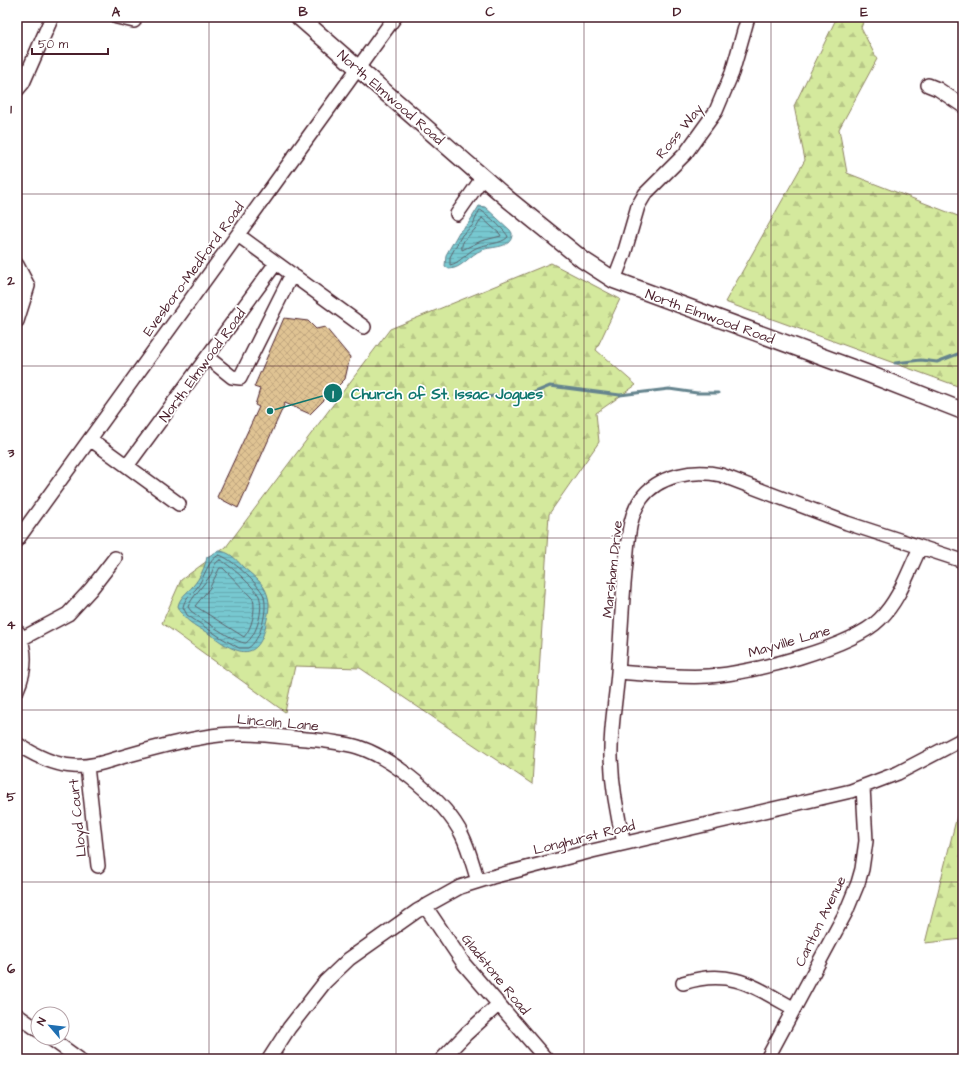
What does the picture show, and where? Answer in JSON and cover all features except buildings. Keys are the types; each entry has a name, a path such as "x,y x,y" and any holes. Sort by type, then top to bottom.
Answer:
{"main road":[{"name":"North Elmwood Road","path":"298,17 483,177 583,260 614,280 866,373 963,411"}],"street":[{"path":"17,90 23,83 52,17"},
{"path":"117,17 134,21"},
{"name":"Evesboro-Medford Road","path":"17,540 395,17"},
{"name":"Ross Way","path":"614,280 624,254 638,206 645,194 685,154 716,111 732,73 748,17"},
{"path":"928,84 963,106"},
{"path":"457,214 483,177"},
{"path":"238,235 364,327"},
{"name":"North Elmwood Road","path":"127,466 276,263"},
{"path":"17,265 28,286 17,321"},
{"path":"208,357 232,377 240,378 292,274"},
{"path":"90,439 179,504"},
{"name":"Marsham Drive","path":"624,843 616,810 611,757 612,729 618,672 624,576 631,521 635,508 651,489 672,478 695,472 721,475 847,523 963,561"},
{"name":"Mayville Lane","path":"618,672 694,677 724,675 830,647 856,636 879,620 895,600 920,548"},
{"path":"17,690 25,665 25,658 19,635 68,614 92,589 115,558"},
{"name":"Lincoln Lane","path":"17,744 50,761 74,767 87,766 167,745 218,735 244,734 285,737 357,746 371,752 396,767 430,795 449,815 462,835 478,881"},
{"name":"Longhurst Road","path":"269,1059 289,1028 325,982 362,949 425,906 460,887 624,843 830,796 863,787 914,766 963,739"},
{"name":"Lloyd Court","path":"87,766 98,866"},
{"name":"Carlton Avenue","path":"767,1059 793,1008 846,912 858,883 862,869 866,841 863,787"},
{"name":"Gladstone Road","path":"425,906 456,953 546,1059"},
{"path":"683,984 710,978 732,978 753,986 793,1008"},
{"path":"442,1059 466,1034 499,1004"},
{"path":"17,1015 30,1024"},
{"path":"61,1046 79,1059"}],"green space":[{"path":"837,17 865,17 861,28 877,59 839,129 847,173 963,218 963,388 725,302 805,160 794,106"},
{"path":"551,263 620,299 596,350 636,385 596,413 599,442 549,514 532,784 360,668 295,666 285,712 162,623 181,580 226,547 390,329"},
{"path":"963,811 963,939 925,943 957,816"}],"water":[{"path":"479,206 485,207 510,230 512,233 511,238 506,244 482,250 458,267 449,269 445,266 446,255 459,232 468,224"},
{"path":"218,551 226,552 235,558 260,582 268,598 268,613 263,636 253,649 247,652 232,648 193,624 184,617 178,606 182,598 200,576 207,557"}],"waterway":[{"path":"895,363 921,360 937,362 963,352"},
{"path":"478,398 494,396 521,398 550,386 620,395 669,389 697,393 718,393"}],"place":[{"name":"Church of St. Issac Jogues","path":"270,411"}]}
